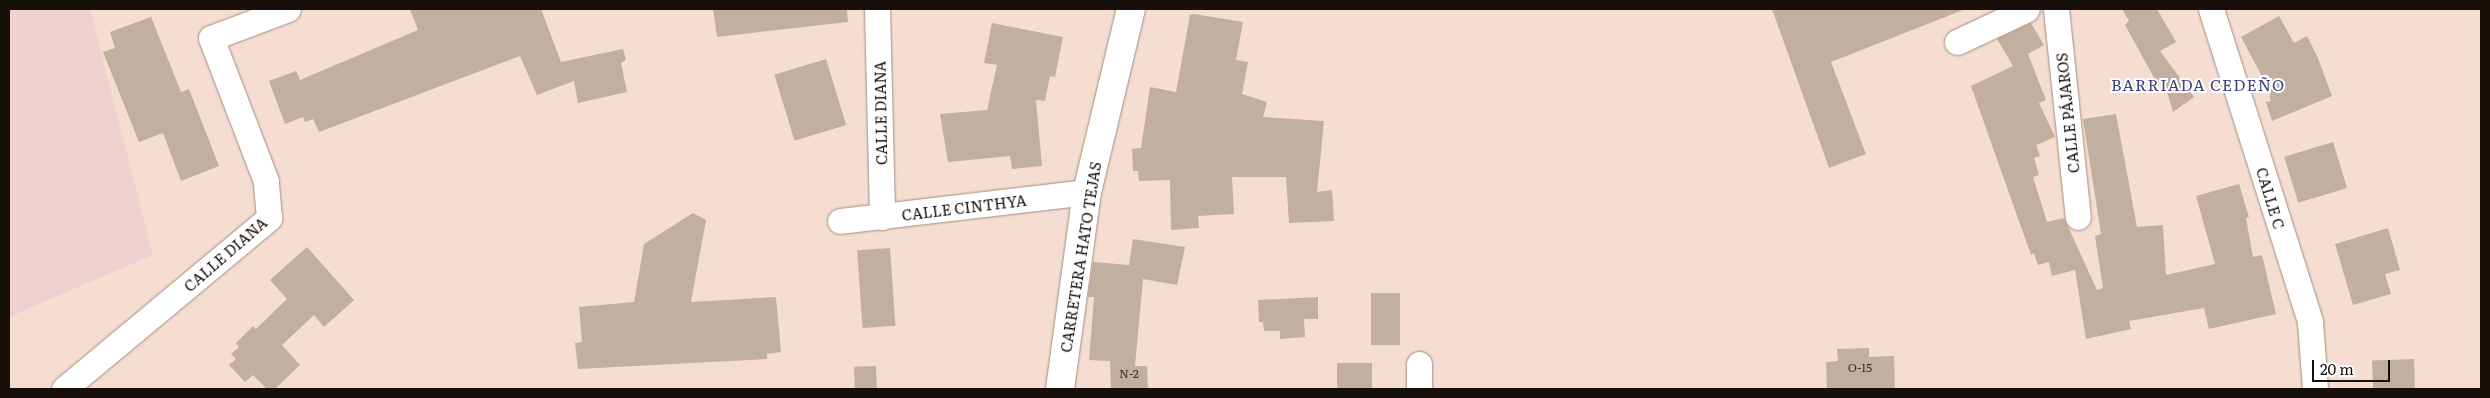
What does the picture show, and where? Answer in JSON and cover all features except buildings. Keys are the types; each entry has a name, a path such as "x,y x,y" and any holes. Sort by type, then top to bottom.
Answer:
{"street":[{"name":"CALLE DIANA","path":"64,389 269,218 266,181 211,38 288,9"},
{"name":"CALLE DIANA","path":"877,9 882,216"},
{"name":"CARRETERA HATO TEJAS","path":"1060,389 1087,192 1131,9"},
{"path":"1956,42 2027,9"},
{"name":"CALLE PÁJAROS","path":"2056,9 2078,217"},
{"name":"CALLE C","path":"2211,9 2310,322 2315,389"},
{"name":"CALLE CINTHYA","path":"840,221 1087,192"},
{"path":"1418,364 1418,389"}],"shaded area":[{"path":"9,9 90,9 153,255 9,317"}],"district":[{"name":"BARRIADA CEDEÑO","path":"2198,84"}]}
